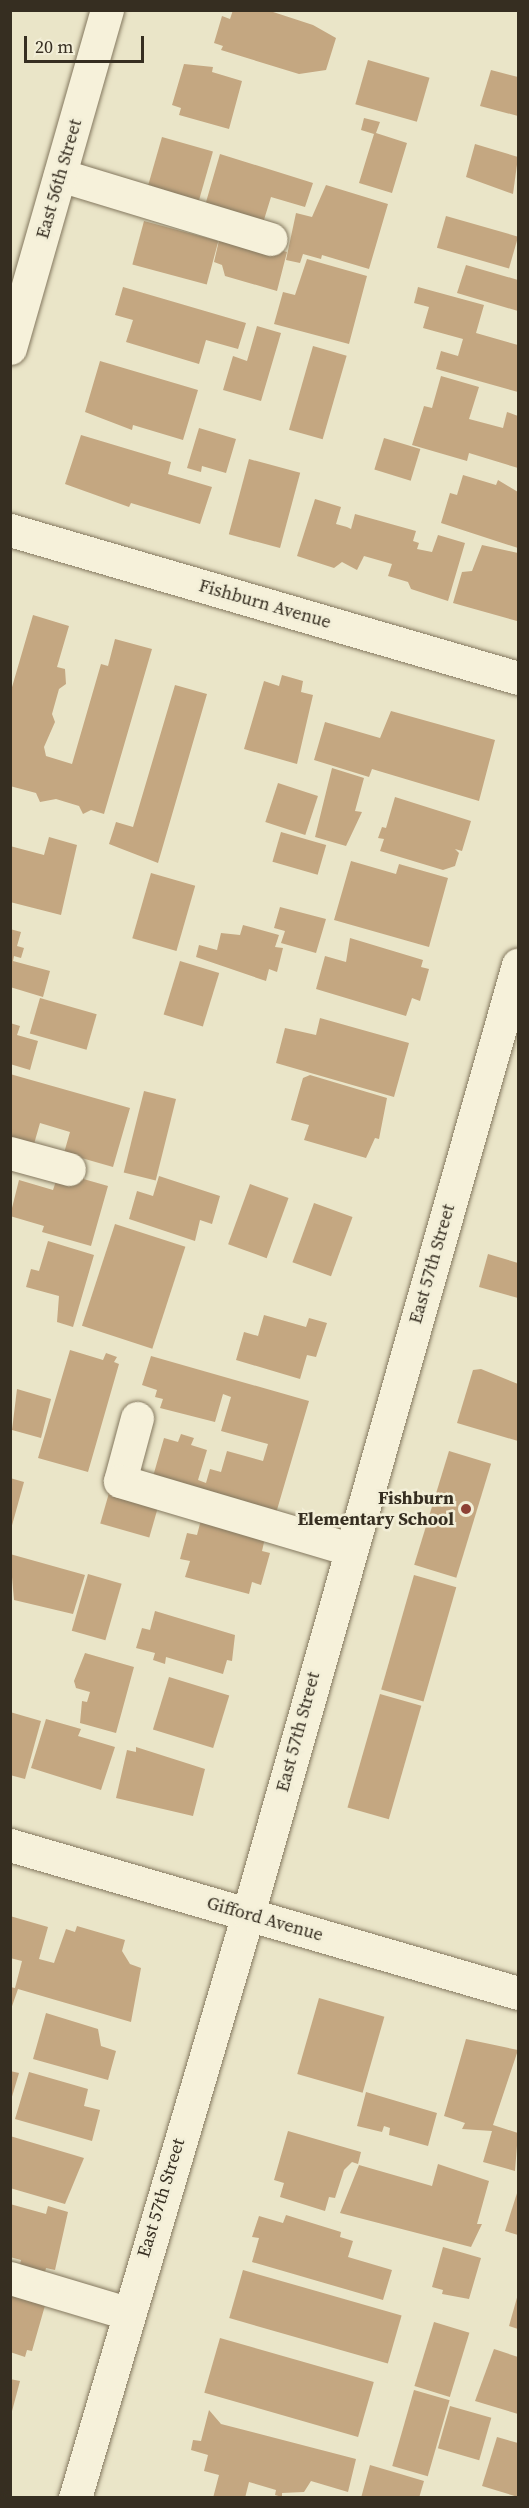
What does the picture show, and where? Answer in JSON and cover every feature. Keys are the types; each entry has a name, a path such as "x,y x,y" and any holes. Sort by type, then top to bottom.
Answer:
{"street":[{"name":"East 56th Street","path":"10,348 106,10"},
{"path":"60,175 271,239"},
{"name":"Fishburn Avenue","path":"10,530 519,678"},
{"name":"East 57th Street","path":"75,2498 127,2313 248,1914 349,1549 519,965"},
{"path":"10,1153 69,1169"},
{"path":"137,1418 120,1481 349,1549"},
{"name":"Gifford Avenue","path":"10,1845 519,1994"},
{"path":"10,2278 127,2313"}],"building":[{"path":"233,10 267,10 313,25 336,38 326,70 299,74 221,50 223,46 214,43 222,16 230,19"},
{"path":"368,60 430,78 417,122 355,104"},
{"path":"184,64 213,67 212,72 242,81 229,129 179,115 181,108 172,105"},
{"path":"491,70 518,77 518,116 480,106"},
{"path":"364,118 380,122 376,133 407,143 392,193 359,183 374,134 361,130"},
{"path":"162,137 213,152 197,208 146,194"},
{"path":"475,144 518,157 513,194 466,177"},
{"path":"220,154 313,183 305,207 271,197 263,223 204,209"},
{"path":"326,185 388,204 369,269 322,255 321,259 303,254 300,263 286,260 296,213 312,217"},
{"path":"446,216 518,237 509,268 437,248"},
{"path":"144,221 218,241 207,284 132,264"},
{"path":"220,236 287,252 277,291 225,276 222,265 214,262"},
{"path":"307,259 367,276 349,344 274,324 283,292 295,295"},
{"path":"466,265 518,280 518,311 457,293"},
{"path":"123,287 246,323 238,349 206,340 199,364 126,342 133,320 115,315"},
{"path":"418,287 484,305 476,333 518,345 518,392 436,369 441,351 458,356 463,339 423,328 429,307 414,303"},
{"path":"257,326 281,333 261,401 223,390 233,356 247,361"},
{"path":"313,346 347,356 323,439 289,430"},
{"path":"100,361 198,390 183,440 133,425 132,430 85,412"},
{"path":"441,376 479,387 469,419 503,428 507,412 518,416 518,468 469,453 467,461 412,445 424,406 432,408"},
{"path":"199,428 236,439 226,473 202,466 201,472 187,468"},
{"path":"81,435 171,462 168,474 212,487 200,524 131,503 129,507 65,484"},
{"path":"384,438 420,449 411,481 374,470"},
{"path":"249,459 300,473 280,548 229,534"},
{"path":"463,475 496,485 498,480 518,492 518,548 441,523 450,493 457,495"},
{"path":"315,499 341,507 336,524 351,529 355,514 416,531 413,541 419,543 417,549 432,552 438,535 465,543 448,601 411,589 408,582 388,576 392,564 364,556 357,570 342,562 334,568 297,556"},
{"path":"482,545 518,553 517,621 453,603 462,572 472,571"},
{"path":"33,615 69,626 57,667 65,669 66,684 59,689 52,714 55,722 44,747 46,756 72,764 101,664 108,666 115,639 152,649 104,814 91,810 83,814 79,806 56,799 40,802 36,793 10,786 10,694"},
{"path":"282,675 303,681 301,692 313,695 297,764 244,749 264,681 279,686"},
{"path":"175,685 207,694 158,863 109,844 116,822 133,827"},
{"path":"391,711 495,740 479,801 372,769 369,777 314,760 325,722 380,738"},
{"path":"332,768 364,778 355,811 362,812 346,846 315,837"},
{"path":"278,783 318,796 305,835 265,822"},
{"path":"395,797 471,821 462,851 455,849 459,853 455,866 443,870 380,851 384,839 378,838 382,827 386,828"},
{"path":"281,832 326,845 318,875 272,862"},
{"path":"49,837 77,845 61,915 10,902 10,846 44,855"},
{"path":"351,861 396,874 399,864 448,878 429,947 334,920"},
{"path":"151,873 195,886 176,951 132,938"},
{"path":"280,907 326,919 316,953 281,943 285,931 274,928"},
{"path":"243,925 279,935 275,947 283,948 277,972 269,969 266,981 196,957 199,945 217,950 221,933 240,935"},
{"path":"10,929 21,932 17,946 24,948 21,958 14,956 13,961 50,971 43,997 10,987"},
{"path":"350,938 423,960 421,967 429,969 420,1001 412,998 406,1016 316,989 325,956 346,962"},
{"path":"180,961 219,973 203,1027 164,1015"},
{"path":"40,998 97,1014 87,1050 30,1034"},
{"path":"320,1018 409,1043 394,1097 276,1063 285,1028 316,1035"},
{"path":"10,1023 20,1026 17,1035 38,1041 30,1070 10,1064"},
{"path":"10,1074 130,1108 113,1167 64,1153 70,1132 40,1123 34,1144 10,1138"},
{"path":"310,1075 387,1098 379,1139 375,1138 366,1158 304,1140 309,1125 291,1120 303,1078"},
{"path":"144,1091 176,1099 156,1180 124,1173"},
{"path":"59,1172 108,1186 91,1246 42,1232 44,1226 10,1216 19,1180 53,1190"},
{"path":"159,1176 220,1196 212,1224 200,1220 195,1241 129,1219 137,1191 153,1196"},
{"path":"250,1184 289,1198 267,1258 228,1244"},
{"path":"314,1203 353,1217 331,1276 292,1262"},
{"path":"115,1224 185,1247 152,1349 82,1326"},
{"path":"48,1241 94,1255 73,1327 57,1322 59,1296 26,1287 31,1269 39,1271"},
{"path":"488,1254 518,1263 518,1298 479,1287"},
{"path":"264,1315 306,1327 309,1318 327,1323 316,1357 307,1355 300,1379 236,1360 244,1332 258,1336"},
{"path":"70,1350 103,1360 106,1353 117,1357 114,1362 119,1364 88,1472 38,1458"},
{"path":"151,1356 309,1401 274,1520 152,1480 164,1438 178,1442 181,1434 194,1438 191,1445 207,1450 198,1480 206,1483 210,1469 221,1472 227,1451 263,1461 268,1444 221,1431 231,1397 223,1394 215,1422 160,1408 163,1399 155,1397 157,1390 142,1385"},
{"path":"481,1369 518,1384 518,1441 457,1423 473,1370"},
{"path":"17,1389 51,1399 41,1438 12,1430"},
{"path":"449,1451 491,1464 456,1578 414,1565"},
{"path":"10,1478 24,1482 11,1529 10,1528"},
{"path":"111,1486 160,1500 149,1538 100,1523"},
{"path":"201,1520 265,1538 262,1551 270,1553 261,1585 252,1582 249,1594 185,1577 190,1561 180,1559 187,1533 197,1535"},
{"path":"10,1554 85,1575 73,1614 14,1600"},
{"path":"88,1574 122,1584 105,1640 72,1631"},
{"path":"414,1575 456,1587 423,1702 381,1689"},
{"path":"155,1611 235,1635 232,1661 227,1660 223,1674 166,1657 165,1664 153,1660 155,1653 136,1648 142,1628 150,1630"},
{"path":"85,1653 134,1667 116,1733 80,1723 82,1701 87,1702 90,1692 76,1688 74,1681"},
{"path":"169,1677 229,1695 213,1748 153,1730"},
{"path":"380,1694 421,1706 389,1819 347,1807"},
{"path":"10,1712 41,1721 25,1779 10,1775"},
{"path":"46,1719 81,1729 78,1736 115,1747 101,1790 31,1768"},
{"path":"136,1747 205,1769 193,1816 116,1798 127,1750 136,1752"},
{"path":"10,1916 48,1927 39,1959 54,1963 66,1929 75,1932 77,1926 125,1940 122,1951 130,1964 141,1968 131,2022 18,1989 10,2012 10,1987 15,1988 22,1961 10,1958"},
{"path":"319,1998 384,2017 363,2093 297,2074"},
{"path":"46,2013 98,2029 101,2046 116,2051 108,2080 33,2059"},
{"path":"466,2039 518,2050 493,2125 518,2133 515,2171 483,2162 492,2131 462,2129 465,2123 444,2116"},
{"path":"10,2071 19,2073 11,2100 10,2100"},
{"path":"29,2072 88,2089 84,2106 100,2110 92,2141 15,2119"},
{"path":"366,2092 437,2113 428,2146 389,2135 390,2128 384,2126 382,2132 357,2126"},
{"path":"288,2131 361,2152 358,2164 352,2162 344,2170 335,2198 329,2197 325,2211 280,2197 284,2183 274,2180"},
{"path":"10,2136 84,2158 65,2204 10,2188"},
{"path":"438,2164 489,2181 477,2224 482,2224 471,2247 340,2213 359,2165 432,2186"},
{"path":"518,2190 518,2235 505,2231"},
{"path":"10,2204 46,2214 48,2206 68,2212 55,2270 46,2268 44,2276 19,2269 21,2260 10,2257"},
{"path":"286,2215 341,2232 340,2237 353,2241 348,2257 392,2270 383,2300 252,2262 259,2238 252,2237 259,2216 283,2223"},
{"path":"443,2247 481,2258 469,2299 442,2294 443,2290 432,2287"},
{"path":"243,2270 402,2315 388,2364 229,2318"},
{"path":"10,2292 46,2302 32,2351 27,2350 25,2357 10,2352"},
{"path":"518,2294 518,2329 509,2326"},
{"path":"434,2322 469,2333 450,2397 414,2386"},
{"path":"220,2338 374,2382 358,2437 204,2393"},
{"path":"494,2349 518,2357 518,2414 475,2401"},
{"path":"10,2379 20,2381 11,2415 10,2415"},
{"path":"414,2390 450,2400 428,2476 392,2466"},
{"path":"450,2406 491,2418 479,2460 438,2448"},
{"path":"209,2410 221,2424 356,2459 348,2492 311,2481 304,2492 282,2493 282,2497 275,2495 276,2490 249,2482 245,2498 213,2498 219,2475 204,2471 208,2455 191,2450 193,2440 201,2441"},
{"path":"497,2437 518,2443 518,2497 482,2486"},
{"path":"370,2465 424,2481 419,2498 361,2498"}],"place":[{"name":"Fishburn Elementary School","path":"466,1509"}]}
